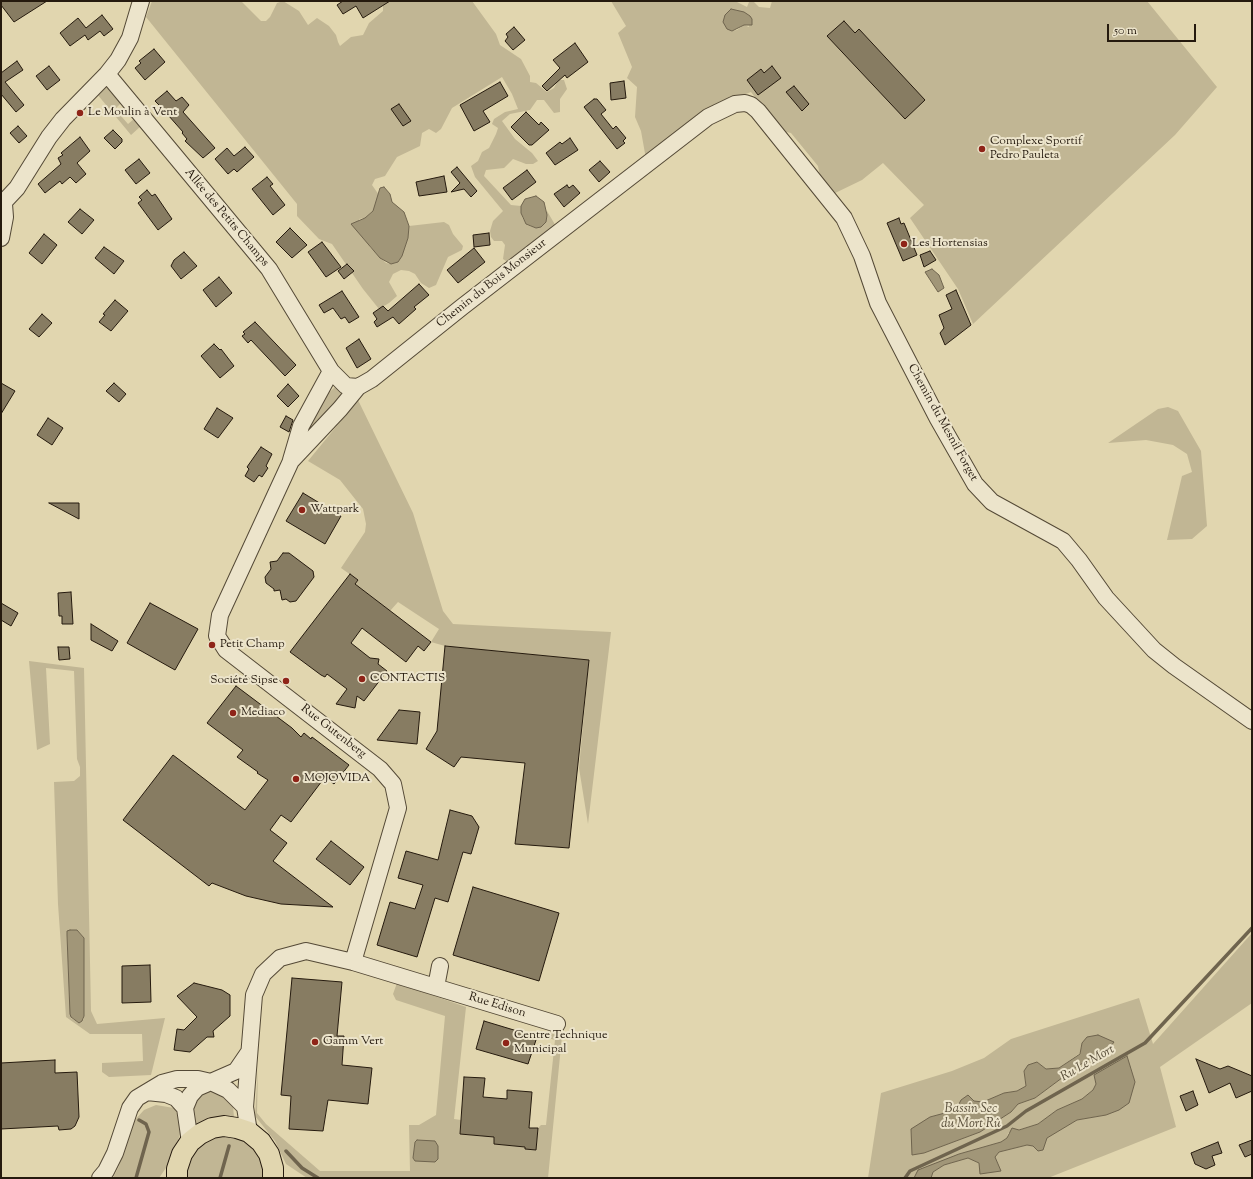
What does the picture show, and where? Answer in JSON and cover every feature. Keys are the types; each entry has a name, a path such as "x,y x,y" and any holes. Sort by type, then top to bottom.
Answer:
{"main road":[{"path":"174,1175 182,1154 190,1142 200,1134 218,1127 237,1128 249,1132 261,1142 269,1154 278,1175"}],"street":[{"path":"1,238 5,217 3,205 63,119 108,74 126,48 141,1"},
{"name":"Allée des Petits Champs","path":"108,74 269,269 331,370"},
{"name":"Chemin du Bois Monsieur","path":"358,387 372,379 468,302 702,122 735,104"},
{"name":"Chemin du Mesnil Forget","path":"735,104 748,104 758,111 844,218 862,256 878,303 938,419 975,484 992,502 1063,541 1079,560 1106,598 1154,650 1174,666 1252,721"},
{"path":"291,461 301,426 331,370 346,386 358,387"},
{"name":"Rue Gutenberg","path":"353,962 398,808 393,784 380,769 226,650 217,636 220,615 291,461 340,409 358,387"},
{"path":"249,1132 245,1107 249,1051 254,995 263,974 280,958 306,951 353,962"},
{"name":"Rue Edison","path":"353,962 557,1024"},
{"path":"436,987 440,966"},
{"path":"190,1142 185,1108 190,1096 197,1088 236,1071 244,1061 249,1051"},
{"path":"100,1178 115,1152 130,1108 137,1098 162,1083 177,1079 198,1079 211,1082 228,1090 245,1107"},
{"path":"147,1092 166,1094 176,1098 185,1108"}],"shaded area":[{"path":"152,1 241,1 261,21 266,21 270,17 277,3 283,1 299,11 308,25 317,18 329,26 336,35 340,46 351,37 363,35 369,23 383,11 383,1 472,1 496,34 500,45 521,59 530,76 530,82 536,83 547,92 554,88 558,80 564,80 567,89 560,99 560,112 554,113 544,100 537,100 530,110 510,114 502,121 515,139 532,153 538,161 533,164 526,164 513,159 504,168 486,170 484,176 511,205 521,206 522,217 527,225 536,228 546,222 547,211 557,228 509,263 503,259 505,245 502,241 494,241 491,237 490,231 493,221 503,211 475,177 471,166 478,161 482,152 489,148 496,134 498,128 492,124 494,119 505,112 518,109 512,94 502,77 452,108 441,129 436,133 429,129 422,133 420,146 397,157 385,176 375,179 372,185 379,195 375,209 365,218 359,219 370,247 386,263 391,264 398,262 408,238 409,226 444,222 449,225 453,234 463,246 462,250 448,257 436,285 429,288 421,283 415,274 409,271 401,270 393,274 389,282 397,296 379,309 363,289 332,244 319,239 297,216 297,204 146,17"},
{"name":"Complexe Sportif Pedro Pauleta","path":"611,1 735,1 747,7 749,2 753,1 759,7 770,8 772,1 1147,1 1217,87 1175,135 973,324 958,289 910,218 924,205 883,163 862,180 831,195 821,182 818,166 791,133 781,131 751,92 727,101 646,159 641,131 635,117 637,87 627,78 632,67 618,33 626,26","holes":["734,10 750,16 749,27 744,25 737,30 731,31"]},
{"path":"104,87 111,90 121,103 115,109 128,124 135,118 141,126 131,135 97,94"},
{"path":"335,387 345,393 303,444 306,425 319,402"},
{"path":"358,400 413,513 443,611 453,624 611,632 588,824 579,768 589,660 445,646 431,642 439,629 398,602 390,611 355,584 358,580 341,568 365,532 366,524 363,509 340,480 308,461"},
{"path":"1168,407 1178,411 1201,451 1207,526 1192,539 1167,540 1182,476 1192,472 1187,454 1173,445 1146,440 1108,443 1158,409"},
{"path":"29,661 84,668 91,1011 97,1024 165,1018 151,1075 109,1077 102,1072 102,1063 143,1061 142,1034 90,1034 66,1017 58,904 54,782 74,781 80,776 80,767 77,759 74,671 46,668 50,744 37,750","holes":["70,930 77,930 84,938 84,1019 79,1023 71,1018 67,935"]},
{"path":"1252,933 1252,1003 1160,1067 1176,1127 1048,1178 931,1178 933,1172 944,1165 968,1158 1001,1171 994,1157 999,1152 1027,1145 1044,1144 1046,1138 1077,1120 1106,1115 1135,1082 1126,1056 1096,1084 1093,1090 1082,1099 1057,1110 1038,1124 1008,1133 1007,1138 1001,1142 959,1154 914,1178 868,1178 881,1093 952,1071 984,1058 1011,1039 1139,998 1153,1044","holes":["1082,1043 1111,1046 1078,1066 1035,1098 1018,1104 1011,1112 980,1132 924,1153 912,1155 930,1117 957,1110 974,1101 983,1102 1004,1093 1017,1091 1026,1086 1024,1071 1037,1062 1046,1069 1059,1068 1080,1053"]},
{"path":"397,983 466,1007 454,1119 461,1120 460,1134 480,1136 495,1127 494,1144 525,1147 526,1149 536,1150 538,1128 541,1125 546,1125 555,1040 548,1038 550,1032 562,1036 548,1178 307,1178 286,1164 275,1141 255,1116 258,1069 257,1113 266,1124 320,1171 410,1171 409,1125 419,1125 436,1115 445,1016 396,1000 393,994","holes":["435,1141 438,1146 438,1159 415,1161 413,1158 415,1142"]},
{"path":"218,1090 233,1105 234,1118 194,1127 193,1104 206,1091"},
{"path":"156,1105 174,1108 180,1119 180,1135 168,1165 159,1178 113,1178 119,1166 134,1121 144,1110"},
{"path":"236,1135 257,1148 266,1178 186,1178 186,1169 192,1153 211,1137"}],"water":[{"path":"731,9 744,12 750,16 752,19 752,25 744,25 732,31 727,29 723,22 725,15"},
{"path":"384,187 390,194 392,202 404,212 409,226 408,238 402,256 398,262 391,264 380,258 351,224 365,218 373,211 380,188"},
{"path":"536,196 544,202 547,215 546,222 541,227 536,228 526,224 521,213 521,206 525,199"},
{"path":"932,269 939,275 944,288 938,292 925,272"},
{"path":"77,930 84,938 84,1016 82,1021 79,1023 71,1017 70,1014 67,931"},
{"name":"Bassin Sec du Mort Rû","path":"1098,1035 1114,1042 1111,1046 1078,1066 1035,1098 1018,1104 1011,1112 980,1132 924,1153 912,1155 911,1129 930,1117 956,1110 961,1100 968,1095 974,1101 983,1102 1004,1093 1017,1091 1026,1086 1024,1071 1028,1065 1037,1062 1046,1069 1059,1068 1080,1054 1082,1043 1087,1037"},
{"name":"Bassin Sec du Mort Rû","path":"1127,1056 1135,1082 1129,1103 1119,1110 1106,1115 1077,1120 1047,1138 1043,1150 1038,1151 1033,1146 1027,1145 999,1152 995,1157 1001,1171 980,1174 979,1163 968,1158 944,1165 933,1172 931,1178 914,1178 918,1170 959,1154 1001,1142 1007,1138 1012,1128 1019,1130 1038,1124 1057,1110 1082,1099 1093,1090 1096,1084 1094,1075"},
{"path":"417,1140 435,1141 438,1146 438,1159 435,1162 415,1161 413,1158 415,1142"}],"building":[{"path":"1,1 47,1 14,22 1,5"},
{"path":"343,1 390,1 363,18 356,6 343,14 337,5"},
{"path":"102,15 113,29 104,36 100,31 88,40 85,35 70,46 60,33 78,18 86,28"},
{"path":"844,21 855,33 859,29 925,100 905,119 827,36"},
{"path":"514,27 525,40 513,50 505,41 508,37 506,34"},
{"path":"575,43 588,62 567,78 565,75 547,91 542,86 560,68 553,60"},
{"path":"154,49 165,62 145,80 135,68 141,63 139,61"},
{"path":"17,61 23,70 5,82 24,105 16,112 1,94 1,73"},
{"path":"49,66 60,80 47,90 36,76"},
{"path":"772,66 781,78 758,95 747,80 761,69 764,73"},
{"path":"624,81 626,98 611,100 610,83"},
{"path":"500,82 508,96 483,111 490,122 474,131 460,105"},
{"path":"794,86 809,104 802,111 786,92"},
{"path":"167,91 176,101 182,97 189,105 183,112 215,148 203,158 185,141 187,139 182,133 183,132 168,115 166,116 159,108 161,107 155,101"},
{"path":"594,99 597,99 606,110 601,114 613,129 616,126 626,138 623,141 625,143 617,149 584,107"},
{"path":"399,104 411,121 403,126 391,109"},
{"path":"526,112 539,125 541,122 549,130 532,145 529,145 511,127"},
{"path":"18,126 27,136 19,143 10,133"},
{"path":"113,130 122,139 122,142 115,149 104,138"},
{"path":"80,137 90,151 77,163 86,174 76,183 70,177 62,184 60,181 45,193 38,184 61,164 58,158 63,155 61,153"},
{"path":"570,138 578,150 555,165 546,153 560,142 562,144"},
{"path":"245,147 254,157 237,172 234,169 228,174 215,159 227,148 234,156"},
{"path":"139,159 150,173 136,184 125,170"},
{"path":"600,161 610,172 599,182 589,170"},
{"path":"457,167 477,191 471,197 464,189 451,192 460,183 451,172"},
{"path":"527,170 536,182 512,200 503,188"},
{"path":"444,176 447,192 419,196 416,182"},
{"path":"267,177 273,184 270,186 285,205 273,215 252,189"},
{"path":"567,185 569,188 573,185 580,193 564,207 554,194"},
{"path":"147,190 152,196 155,194 172,219 158,230 138,203 142,200 139,197"},
{"path":"80,209 94,220 82,234 68,222"},
{"name":"Les Hortensias","path":"899,218 901,224 904,223 917,255 903,261 887,223"},
{"path":"290,228 307,245 292,258 276,242"},
{"path":"489,233 490,245 474,247 473,235"},
{"path":"44,234 57,245 42,264 29,253"},
{"path":"322,242 341,267 326,277 308,252"},
{"path":"104,247 124,261 114,274 95,258"},
{"path":"474,248 485,262 458,283 447,270"},
{"path":"930,251 936,260 924,267 920,255"},
{"path":"184,252 197,266 181,279 171,266 174,260"},
{"path":"347,264 354,271 344,279 338,271"},
{"path":"219,277 232,293 216,307 203,290"},
{"path":"419,284 429,295 414,307 416,309 399,324 393,317 377,327 374,322 377,319 373,313 383,306 388,311"},
{"path":"956,290 971,325 945,345 940,333 944,328 939,315 952,309 946,295"},
{"path":"342,291 359,317 349,323 345,317 341,319 333,308 324,313 319,305"},
{"path":"115,300 128,311 111,331 99,322 105,315 103,314"},
{"path":"42,314 52,323 39,337 29,329"},
{"path":"255,322 296,365 285,376 251,340 248,343 242,336 245,334 243,332"},
{"path":"359,339 371,359 357,368 346,348"},
{"path":"214,344 220,350 221,349 234,366 220,378 201,356"},
{"path":"1,383 15,391 1,414"},
{"path":"114,383 126,394 119,402 106,391"},
{"path":"288,384 299,396 288,407 277,396"},
{"path":"217,408 233,418 218,438 204,429"},
{"path":"286,416 293,420 289,432 280,427"},
{"path":"48,418 63,428 52,445 37,435"},
{"path":"261,447 272,454 266,466 268,468 262,477 259,475 254,482 245,476 249,469 247,467"},
{"path":"303,493 341,516 325,544 286,521"},
{"path":"49,503 79,503 79,519"},
{"path":"283,553 289,553 313,571 314,577 296,601 290,602 286,599 282,600 280,590 274,591 274,589 266,583 265,577 271,569 270,562 277,561"},
{"path":"350,574 358,580 355,584 431,642 424,651 418,646 406,662 362,628 351,643 370,658 379,659 378,664 387,671 364,701 357,696 355,708 336,704 347,689 327,674 325,677 321,675 290,652"},
{"path":"71,592 73,624 62,624 62,616 59,616 58,593"},
{"path":"1,603 18,613 11,626 1,620"},
{"path":"150,603 198,629 175,670 127,643"},
{"path":"91,624 118,641 112,651 91,640"},
{"path":"445,646 589,660 569,848 515,844 525,763 461,757 454,767 426,749 437,731"},
{"path":"58,647 69,647 70,659 59,660"},
{"path":"236,686 292,728 301,737 304,733 311,739 312,737 349,765 334,784 325,777 291,822 281,815 270,830 287,843 273,861 333,907 281,904 246,896 212,883 209,886 123,820 173,755 245,810 268,780 237,757 243,750 207,723"},
{"path":"399,710 420,712 417,744 377,740"},
{"path":"450,810 472,816 479,827 471,854 463,852 448,902 435,898 417,957 377,945 390,902 415,909 423,885 398,878 406,851 438,860"},
{"path":"331,841 364,867 350,885 316,859"},
{"path":"473,887 559,913 539,981 453,955"},
{"path":"150,965 151,1002 122,1003 122,966"},
{"name":"Gamm Vert","path":"292,978 342,982 337,1036 344,1036 342,1065 372,1068 368,1104 328,1100 323,1131 289,1129 291,1096 281,1095"},
{"path":"194,983 222,990 230,995 230,1016 213,1031 214,1037 207,1037 190,1052 174,1050 177,1029 184,1030 197,1017 177,996"},
{"name":"Centre Technique Municipal","path":"484,1021 537,1037 528,1064 476,1049"},
{"path":"1196,1059 1220,1069 1228,1066 1252,1076 1252,1091 1236,1098 1230,1083 1209,1093"},
{"path":"55,1060 55,1073 77,1072 79,1117 75,1126 71,1129 59,1130 58,1126 1,1129 1,1063"},
{"path":"464,1077 485,1078 483,1097 507,1099 507,1090 532,1092 529,1128 538,1128 536,1150 525,1149 525,1147 494,1144 494,1137 460,1134"},
{"path":"1193,1091 1198,1105 1186,1111 1180,1096"},
{"path":"1252,1140 1252,1154 1245,1157 1239,1145"},
{"path":"1218,1142 1222,1153 1212,1156 1215,1165 1206,1169 1195,1164 1191,1153"}],"waterway":[{"name":"Ru Le Mort","path":"905,1178 910,1171 1007,1126 1026,1111 1145,1043 1252,928"},
{"path":"136,1178 149,1132 146,1124 139,1120"},
{"path":"220,1178 229,1146"},
{"path":"286,1151 302,1168 318,1178"}],"place":[{"name":"Le Moulin à Vent","path":"80,113"},
{"name":"Complexe Sportif Pedro Pauleta","path":"982,149"},
{"name":"Les Hortensias","path":"904,244"},
{"name":"Wattpark","path":"302,510"},
{"name":"Petit Champ","path":"212,645"},
{"name":"CONTACTIS","path":"362,679"},
{"name":"Société Sipse","path":"286,681"},
{"name":"Mediaco","path":"233,713"},
{"name":"MOJOVIDA","path":"296,779"},
{"name":"Gamm Vert","path":"315,1042"},
{"name":"Centre Technique Municipal","path":"506,1043"}]}
